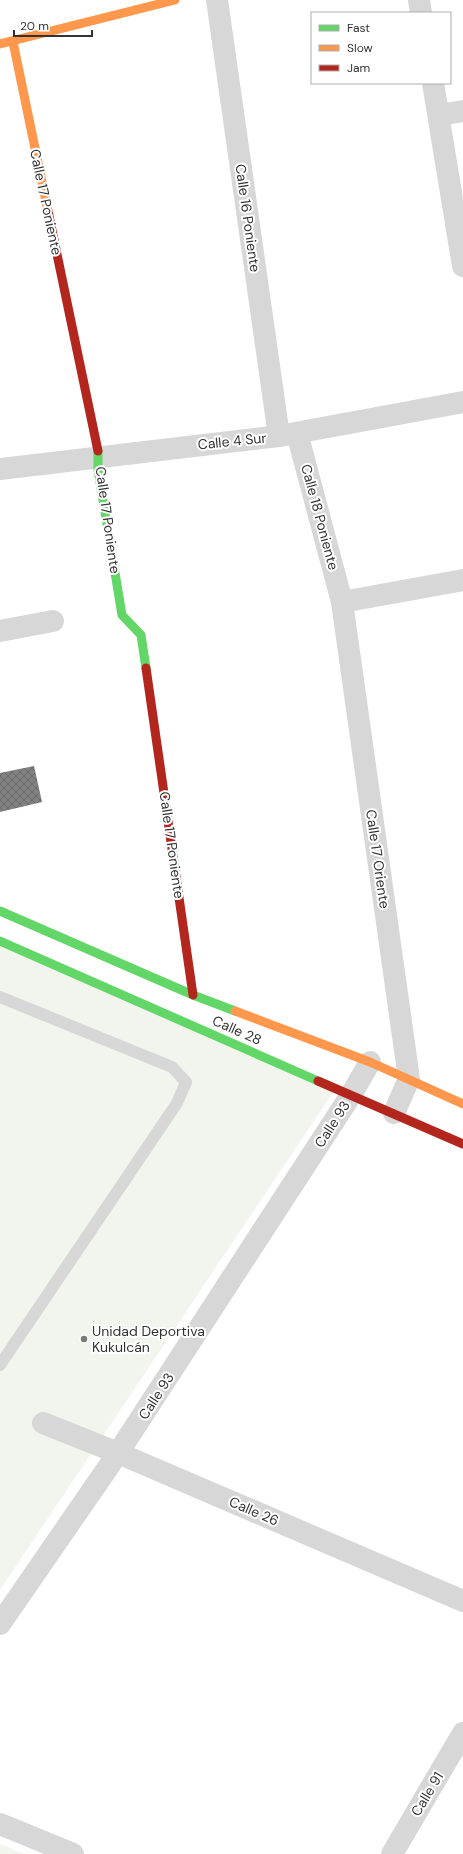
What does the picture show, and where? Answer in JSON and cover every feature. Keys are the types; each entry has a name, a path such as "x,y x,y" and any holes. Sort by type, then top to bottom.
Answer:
{"street":[{"path":"0,44 13,42 175,0"},
{"name":"Calle 16 Poniente","path":"217,0 288,434"},
{"path":"418,0 421,12"},
{"name":"Calle 17 Poniente","path":"13,42 99,456 98,470 122,615 141,635 193,995"},
{"path":"433,84 463,266"},
{"path":"439,115 463,111"},
{"name":"Calle 4 Sur","path":"0,469 288,434 463,402"},
{"name":"Calle 18 Poniente","path":"288,434 342,602"},
{"path":"342,602 463,580"},
{"name":"Calle 17 Oriente","path":"342,602 409,1079"},
{"path":"0,631 53,621"},
{"name":"Calle 28","path":"0,911 193,995 370,1062 463,1104"},
{"name":"Calle 28","path":"0,941 463,1144"},
{"name":"Calle 93","path":"0,1624 118,1453 351,1096 370,1062"},
{"path":"394,1113 409,1079"},
{"name":"Calle 26","path":"43,1423 118,1453 463,1601"},
{"name":"Calle 91","path":"392,1854 463,1733"},
{"path":"0,1824 73,1854"}],"lane":[{"path":"0,997 172,1067 186,1082 176,1103 0,1365"}],"shaded area":[{"name":"Unidad Deportiva Kukulcán","path":"0,940 336,1088 0,1590"},
{"path":"0,1844 24,1854 0,1854"}],"building":[{"path":"34,766 42,802 0,812 0,773"}],"traffic: fast":[{"path":"98,451 98,470 122,615 141,635 146,668"},
{"path":"0,911 193,995 235,1011"},
{"path":"0,941 318,1081"}],"traffic: slow":[{"path":"0,44 175,0"},
{"path":"13,42 48,211"},
{"path":"235,1011 370,1062 463,1104"}],"traffic: jam":[{"path":"48,211 98,451"},
{"path":"146,668 193,995"},
{"path":"318,1081 463,1144"}],"place":[{"name":"Unidad Deportiva Kukulcán","path":"84,1339"}]}
